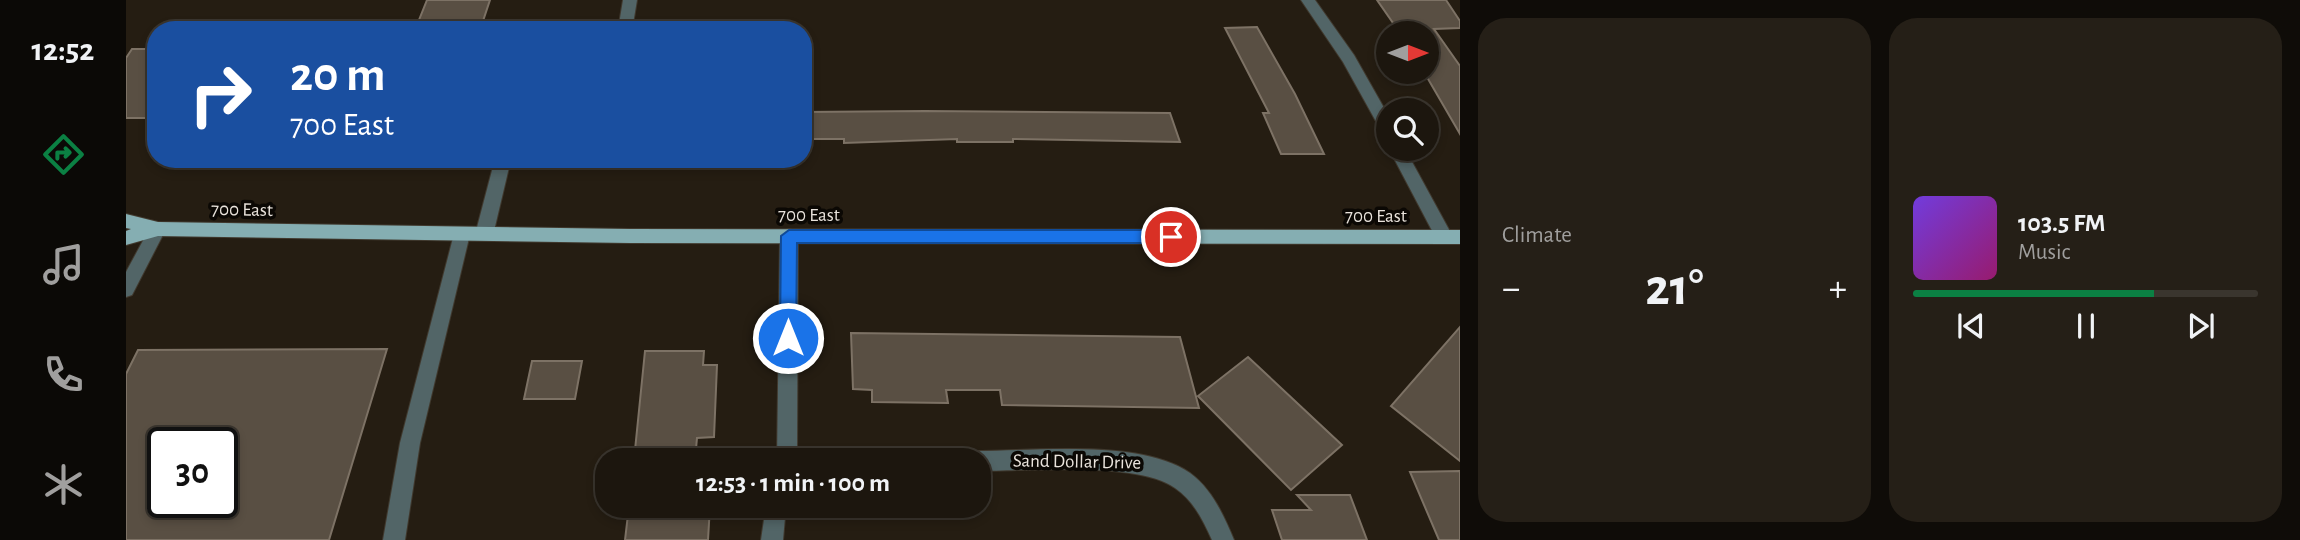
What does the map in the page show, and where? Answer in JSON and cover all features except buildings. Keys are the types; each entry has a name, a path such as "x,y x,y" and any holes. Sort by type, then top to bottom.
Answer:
{"main road":[{"name":"700 East","path":"126,221 158,229 484,235 1452,237"},
{"name":"700 East","path":"126,238 158,229"}],"street":[{"path":"626,21 630,0"},
{"path":"1308,0 1349,59 1376,108"},
{"path":"1404,161 1452,237"},
{"path":"484,235 501,168"},
{"path":"126,289 158,229"},
{"path":"394,540 410,443 462,234"},
{"path":"787,448 789,236"},
{"name":"Sand Dollar Drive","path":"991,461 1148,463 1173,473 1195,490 1212,512 1223,540"},
{"path":"772,540 775,518"}],"route":[{"path":"788,338 789,236 1171,237"}]}
